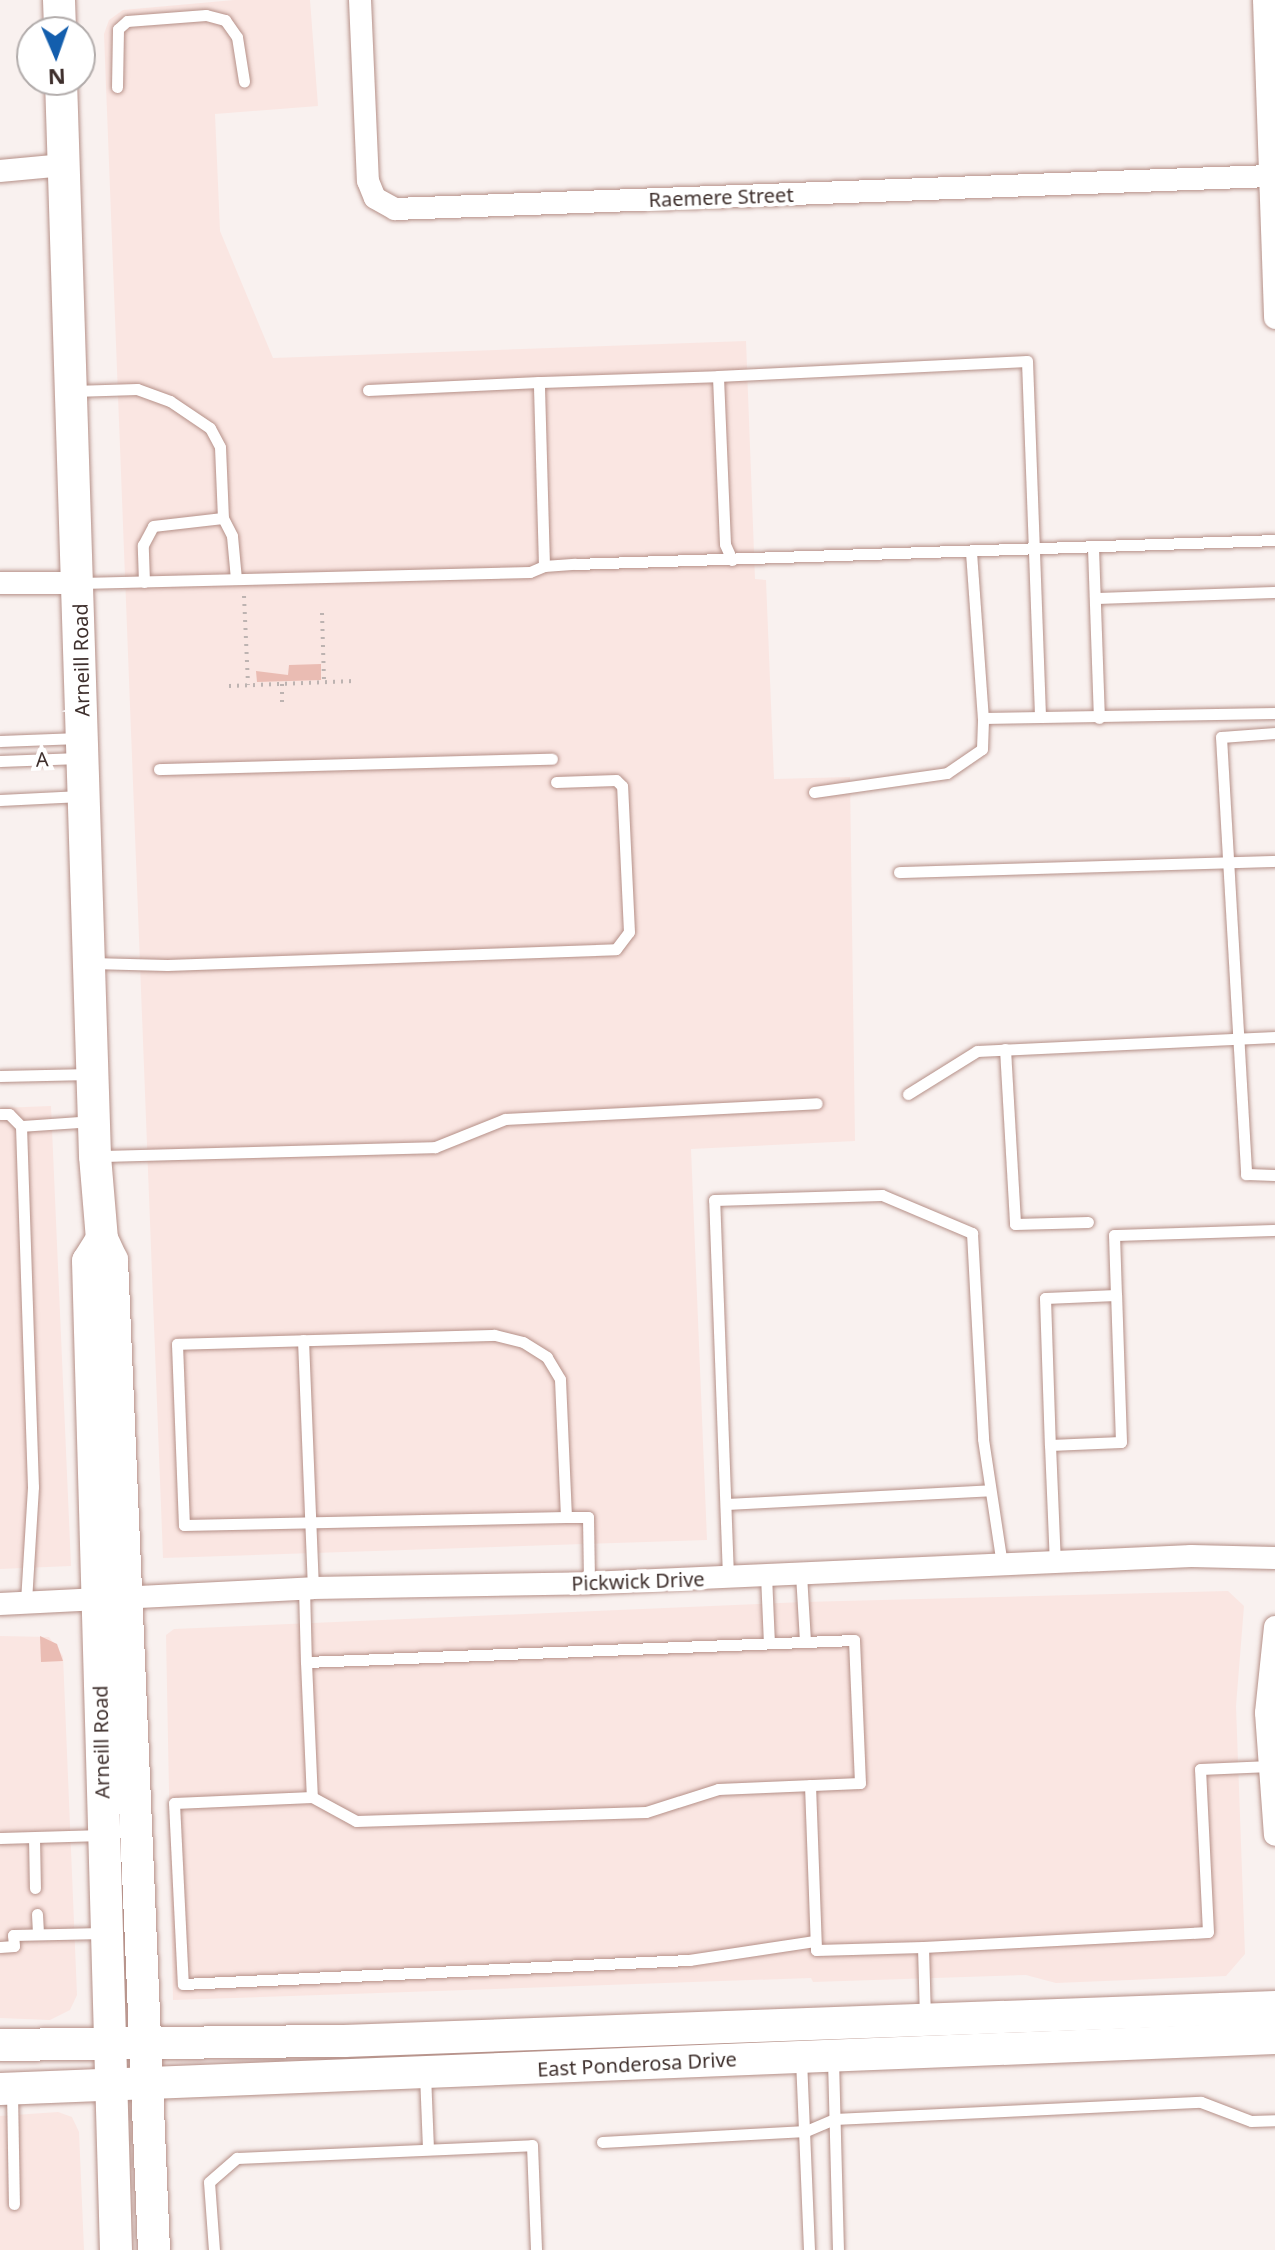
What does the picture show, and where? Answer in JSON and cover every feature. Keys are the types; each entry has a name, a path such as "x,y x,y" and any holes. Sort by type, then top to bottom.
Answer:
{"main road":[{"name":"Arneill Road","path":"62,96 84,748 82,795 87,963 93,1121 102,1239 88,1261 144,2045 154,2250"},
{"name":"Arneill Road","path":"113,1600 103,1835 116,2250"},
{"name":"East Ponderosa Drive","path":"0,2045 144,2045 1275,2007"},
{"name":"East Ponderosa Drive","path":"6,2089 1275,2038"}],"street":[{"name":"Raemere Street","path":"360,0 368,181 375,198 395,209 1269,176"},
{"path":"1264,0 1275,318"},
{"path":"0,171 64,165"},
{"path":"0,583 79,583"},
{"name":"Pickwick Drive","path":"0,1604 308,1588 589,1583 1191,1556 1275,1558"},
{"path":"1275,1627 1266,1713 1275,1835"}],"lane":[{"path":"117,87 118,29 127,21 206,15 225,20 237,37 244,81"},
{"path":"368,390 1027,361 1040,716"},
{"path":"718,376 725,544 732,560"},
{"path":"539,382 544,566"},
{"path":"73,391 137,389 170,401 210,428 220,447 223,518 232,536 236,579"},
{"path":"144,582 143,545 153,526 223,518"},
{"path":"79,583 530,572 544,566 1275,540"},
{"path":"1093,548 1099,718"},
{"path":"814,792 947,773 982,749 983,718 971,552"},
{"path":"1095,598 1275,592"},
{"path":"983,718 1275,713"},
{"path":"1275,733 1221,737 1246,1174 1275,1175"},
{"path":"0,741 84,748"},
{"name":"A","path":"0,761 84,748"},
{"path":"159,769 552,759"},
{"path":"87,963 167,965 616,949 629,932 622,786 616,780 556,782"},
{"path":"0,800 82,795"},
{"path":"899,872 1275,861"},
{"path":"908,1094 977,1051 1275,1037"},
{"path":"1005,1049 1015,1224 1088,1222"},
{"path":"0,1076 92,1074"},
{"path":"95,1156 435,1147 505,1119 817,1103"},
{"path":"0,1114 9,1114 21,1126 33,1487 26,1603"},
{"path":"21,1126 93,1121"},
{"path":"728,1577 714,1200 882,1195 972,1233 990,1490 1002,1566"},
{"path":"1050,1445 1121,1442 1114,1235 1275,1230"},
{"path":"1055,1564 1045,1298 1116,1295"},
{"path":"566,1517 560,1379 553,1364 534,1347 494,1335 177,1344 184,1525 588,1517 589,1583"},
{"path":"303,1340 311,1522 306,1662 312,1797"},
{"path":"727,1504 990,1490"},
{"path":"801,1574 805,1642"},
{"path":"766,1575 769,1643"},
{"path":"306,1662 854,1640 860,1783 718,1789 646,1812 356,1821 312,1797 174,1803 183,1984 689,1960 815,1941"},
{"path":"810,1785 816,1950 1208,1932 1200,1769 1273,1778"},
{"path":"0,1838 103,1835"},
{"path":"34,1838 35,1888"},
{"path":"37,1914 38,1934"},
{"path":"0,1947 14,1946 13,1935 104,1933"},
{"path":"923,1947 925,2020"},
{"path":"833,2055 838,2250"},
{"path":"801,2056 809,2250"},
{"path":"425,2073 428,2149"},
{"path":"6,2089 14,2204"},
{"path":"602,2142 806,2131 834,2119 1201,2102 1251,2121 1275,2120"},
{"path":"214,2250 209,2182 237,2158 532,2145 536,2250"}],"path":[{"path":"244,596 248,685"},
{"path":"322,613 324,682"},
{"path":"229,686 354,681"},
{"path":"282,684 282,703"}],"shaded area":[{"path":"234,0 310,0 318,106 215,114 220,231 273,358 746,341 755,579 766,580 774,779 850,777 855,1141 691,1149 707,1540 163,1558 104,34 109,20 123,10"},
{"path":"321,664 321,680 257,682 256,671 288,675 289,665"},
{"path":"51,1106 71,1566 0,1569 0,1108"},
{"path":"1228,1591 1244,1606 1236,1706 1245,1954 1226,1976 1056,1983 1026,1975 813,1982 811,1978 173,2000 166,1635 174,1629 804,1602"},
{"path":"0,1636 49,1637 63,1656 77,1995 70,2010 50,2020 0,2018"},
{"path":"40,1636 57,1644 63,1661 41,1662"},
{"path":"58,2112 72,2117 79,2132 84,2250 0,2250 0,2116"}]}
